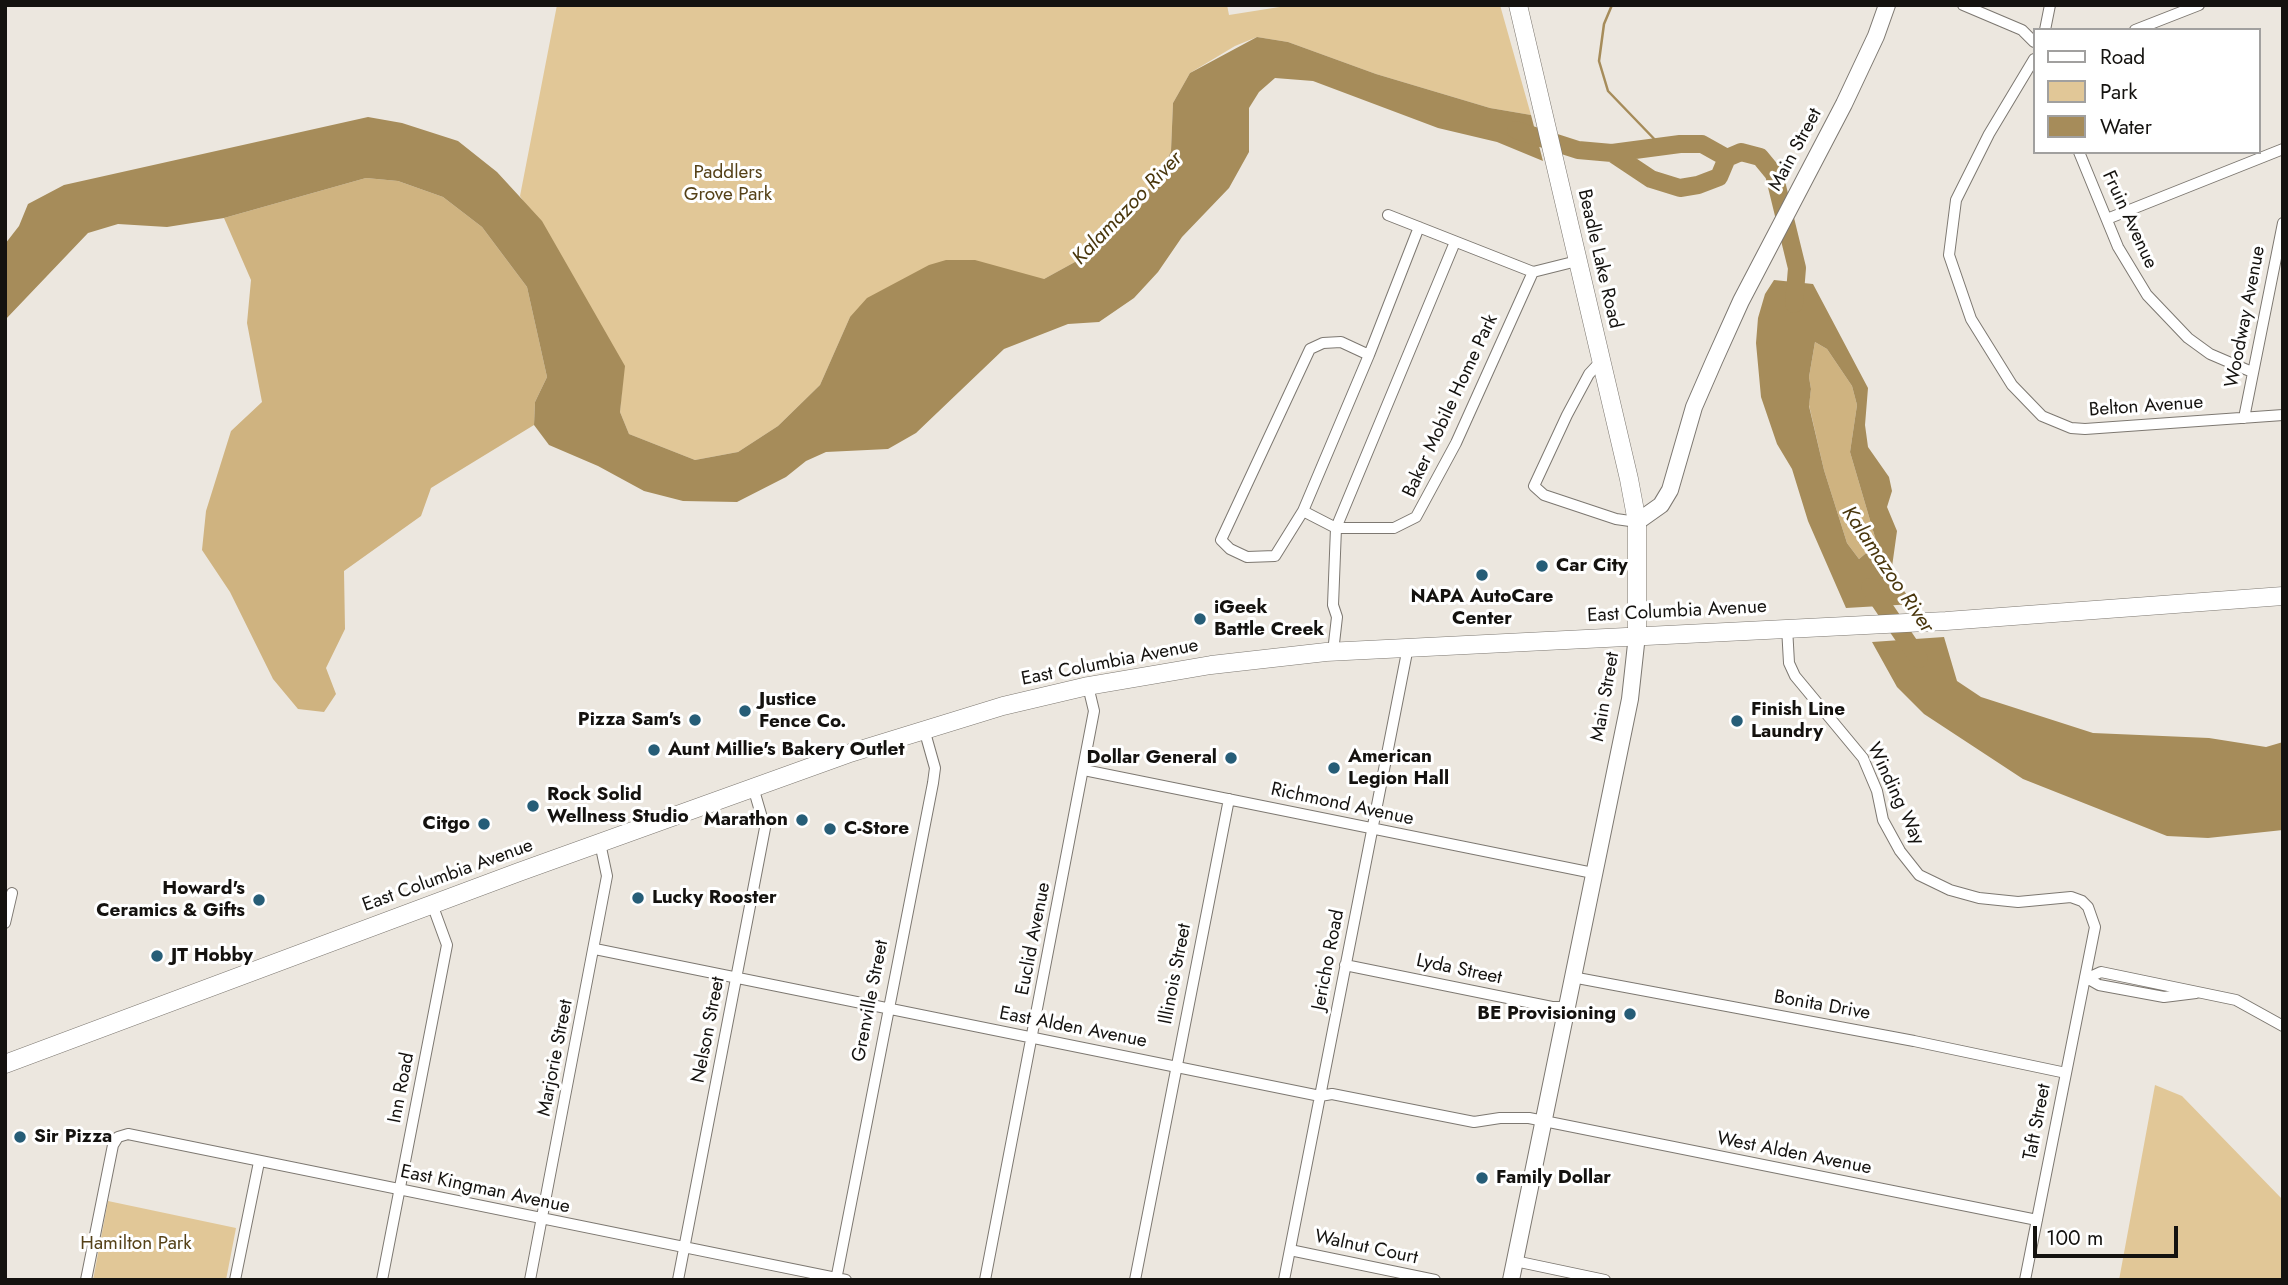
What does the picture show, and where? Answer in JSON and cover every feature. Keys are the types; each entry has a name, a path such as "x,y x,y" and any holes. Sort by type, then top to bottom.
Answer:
{"main road":[{"name":"Beadle Lake Road","path":"1518,5 1637,522"},
{"name":"Main Street","path":"1637,522 1637,635"},
{"name":"East Columbia Avenue","path":"5,1064 753,787 924,729 1003,706 1088,686 1211,665 1329,652 1946,621 2283,596"}],"street":[{"name":"Main Street","path":"1637,522 1661,505 1670,490 1694,407 1741,302 1849,93 1887,5"},
{"path":"1963,5 2022,30 2032,40"},
{"path":"2045,28 2050,5"},
{"path":"2140,28 2199,5"},
{"name":"Belton Avenue","path":"2032,63 1989,134 1956,200 1954,214 1949,255 1971,319 1993,358 2028,403 2042,416 2071,428 2101,429 2283,415"},
{"path":"2107,219 2283,149"},
{"name":"Fruin Avenue","path":"2080,154 2133,274 2173,325 2210,354 2252,372"},
{"path":"1388,215 1532,272 1577,261"},
{"name":"Woodway Avenue","path":"2244,418 2283,223"},
{"path":"1369,355 1341,342 1323,343 1310,349 1221,540 1230,549 1247,557 1275,556 1303,511 1369,355 1419,227"},
{"path":"1329,652 1336,617 1336,528 1455,242"},
{"name":"Baker Mobile Home Park","path":"1303,511 1336,528 1394,528 1416,517 1456,443 1532,272"},
{"path":"1601,361 1589,374 1567,415 1534,486 1556,499 1616,519 1637,522"},
{"name":"Winding Way","path":"1787,627 1789,663 1795,676 1863,758 1877,791 1883,820 1900,851 1919,874 1950,890 1979,898 2018,902 2071,897 2082,901 2088,908 2095,927 2087,975"},
{"name":"Main Street","path":"1511,1280 1630,699 1637,635"},
{"name":"Jericho Road","path":"1284,1280 1408,647"},
{"name":"Euclid Avenue","path":"985,1280 1084,770 1094,711 1088,686"},
{"name":"Grenville Street","path":"839,1279 888,1009 933,783 935,768 924,729"},
{"name":"Richmond Avenue","path":"1084,770 1593,873"},
{"name":"Nelson Street","path":"678,1280 765,828 753,787"},
{"name":"Illinois Street","path":"1135,1280 1229,799"},
{"name":"Marjorie Street","path":"530,1280 607,876 600,843"},
{"path":"5,923 12,893"},
{"name":"Inn Road","path":"382,1280 447,945 432,904"},
{"name":"East Alden Avenue","path":"595,949 1320,1096 1332,1094 1474,1122 1500,1118 1528,1118 1544,1122"},
{"name":"Lyda Street","path":"1345,965 1552,1007 1566,1007"},
{"path":"2087,975 2101,972 2236,1000 2283,1026"},
{"name":"Taft Street","path":"2025,1280 2087,975"},
{"name":"Bonita Drive","path":"1572,977 1914,1041 2066,1073"},
{"name":"West Alden Avenue","path":"1544,1122 2037,1220"},
{"name":"East Kingman Avenue","path":"86,1280 113,1145 118,1137 128,1134 839,1279"},
{"path":"235,1280 259,1162"},
{"name":"Walnut Court","path":"1290,1250 1435,1280"},
{"path":"1515,1261 1605,1280"}],"green space":[{"name":"Paddlers Grove Park","path":"557,5 1227,5 1229,15 1292,5 1500,5 1531,115 1490,108 1376,74 1288,42 1257,37 1235,46 1190,73 1173,103 1171,151 1162,173 1095,251 1044,279 850,317 820,385 778,426 738,452 695,460 629,434 620,412 624,366 520,196"},
{"path":"2155,1085 2182,1096 2283,1200 2283,1280 2119,1280"},
{"name":"Hamilton Park","path":"108,1201 236,1228 226,1280 93,1280"}],"shaded area":[{"path":"366,178 398,181 443,197 482,227 527,287 547,377 535,402 534,425 431,488 421,516 344,571 345,629 326,668 336,694 324,712 298,709 273,679 230,592 202,550 206,511 231,431 262,402 247,323 251,280 224,218"},
{"path":"1815,342 1827,349 1852,386 1857,405 1850,452 1877,544 1859,559 1847,543 1824,470 1809,405 1809,377"}],"water":[{"path":"1257,37 1288,42 1376,74 1490,108 1531,115 1543,161 1497,142 1438,128 1313,81 1275,78 1259,92 1249,108 1249,152 1229,188 1182,237 1158,272 1134,298 1099,322 1068,324 1004,349 916,433 888,449 826,452 806,461 786,477 737,502 683,501 644,491 598,466 549,445 534,425 535,402 547,377 527,287 482,227 443,197 398,181 366,178 224,218 167,227 118,224 88,233 5,320 5,244 19,226 28,204 64,185 368,117 402,123 458,141 497,172 542,221 625,366 620,412 629,434 695,460 738,452 778,426 820,385 850,317 867,298 929,265 946,260 975,260 1044,279 1095,251 1162,173 1171,151 1173,103 1190,73"},
{"path":"1774,280 1813,284 1868,388 1865,425 1868,447 1889,477 1892,491 1887,507 1897,531 1891,574 1914,604 1846,608 1808,521 1792,469 1777,444 1761,397 1756,343 1758,318 1765,294","holes":["1815,342 1827,349 1852,386 1857,405 1850,452 1877,544 1859,559 1847,543 1824,470 1809,406 1809,377"]},
{"path":"1944,637 1957,681 1981,697 2093,733 2209,738 2266,747 2283,742 2283,830 2208,838 2167,836 2023,779 1924,714 1897,687 1872,642"}],"waterway":[{"path":"1612,5 1604,24 1599,61 1608,91 1661,146"},
{"name":"Kalamazoo River","path":"1516,130 1578,150 1612,153 1651,179 1680,188 1719,177 1727,158 1741,152 1760,157 1774,174 1797,268 1794,304"},
{"name":"Kalamazoo River","path":"1612,153 1680,144 1702,144 1727,158"},
{"name":"Kalamazoo River","path":"1870,587 1919,659"}],"place":[{"name":"Car City","path":"1542,566"},
{"name":"NAPA AutoCare Center","path":"1482,575"},
{"name":"iGeek Battle Creek","path":"1200,619"},
{"name":"Justice Fence Co.","path":"745,711"},
{"name":"Pizza Sam's","path":"695,720"},
{"name":"Finish Line Laundry","path":"1737,721"},
{"name":"Aunt Millie's Bakery Outlet","path":"654,750"},
{"name":"Dollar General","path":"1231,758"},
{"name":"American Legion Hall","path":"1334,768"},
{"name":"Rock Solid Wellness Studio","path":"533,806"},
{"name":"Marathon","path":"802,820"},
{"name":"Citgo","path":"484,824"},
{"name":"C-Store","path":"830,829"},
{"name":"Lucky Rooster","path":"638,898"},
{"name":"Howard's Ceramics & Gifts","path":"259,900"},
{"name":"JT Hobby","path":"157,956"},
{"name":"BE Provisioning","path":"1630,1014"},
{"name":"Sir Pizza","path":"20,1137"},
{"name":"Family Dollar","path":"1482,1178"}]}
